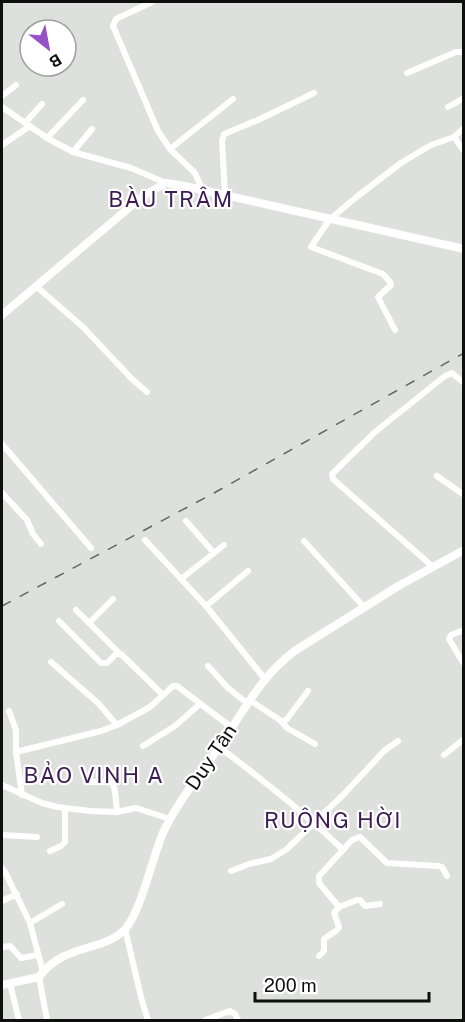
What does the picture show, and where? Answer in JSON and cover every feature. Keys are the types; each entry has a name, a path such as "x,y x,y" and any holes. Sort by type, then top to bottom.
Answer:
{"main road":[{"path":"6,985 41,974"}],"street":[{"path":"152,2 116,19 113,24 153,122 171,149 195,173 202,189"},
{"path":"407,73 456,52 464,52"},
{"path":"2,96 16,85"},
{"path":"225,196 222,141 224,134 314,93"},
{"path":"448,107 464,98"},
{"path":"171,149 233,99"},
{"path":"47,138 83,100"},
{"path":"2,145 27,125 42,104"},
{"path":"2,107 47,138 73,152 131,168 166,183 202,189 329,220 464,249"},
{"path":"395,330 378,297 391,285 383,274 311,247 329,220 401,164 431,146 454,137 464,128"},
{"path":"73,152 93,129"},
{"path":"454,137 464,151"},
{"path":"2,315 143,196 166,183"},
{"path":"37,287 83,327 147,392"},
{"path":"432,566 342,487 332,474 375,432 445,376 452,373 464,383"},
{"path":"2,444 91,548"},
{"path":"437,476 464,495"},
{"path":"2,493 27,520 33,534 41,544"},
{"path":"186,521 214,553"},
{"path":"145,540 206,606 265,679"},
{"path":"304,541 365,608"},
{"path":"181,579 224,545"},
{"name":"Duy Tân","path":"125,929 135,914 158,846 170,819 265,679 286,657 432,566 464,550"},
{"path":"206,606 248,571"},
{"path":"89,623 113,599"},
{"path":"76,610 162,694"},
{"path":"59,621 101,663 107,663 119,653"},
{"path":"464,630 451,635 449,639 464,664"},
{"path":"51,662 98,703 117,725"},
{"path":"208,666 228,687 282,722 287,728 315,744"},
{"path":"16,752 117,725 150,707 173,686 177,686 231,727"},
{"path":"282,722 287,719 308,691"},
{"path":"143,746 175,726 200,704"},
{"path":"9,711 16,730 16,752 22,795"},
{"path":"444,755 464,739"},
{"path":"231,871 276,857 384,751 398,741"},
{"path":"219,747 266,782 343,850"},
{"path":"86,782 112,782 117,812"},
{"path":"2,785 42,803 65,809 117,812 136,808 170,819"},
{"path":"50,851 65,842 65,809"},
{"path":"2,835 37,837"},
{"path":"339,908 318,878 356,837 362,837 387,863 439,866 447,876"},
{"path":"2,867 30,923 38,955 47,1020"},
{"path":"2,901 17,894"},
{"path":"319,956 324,951 324,939 339,927 334,913 339,908 357,900 365,906 380,904"},
{"path":"30,923 62,904"},
{"path":"41,974 52,962 106,940 125,929 148,1020"},
{"path":"2,947 10,946 21,958 38,955"},
{"path":"6,985 19,1020"},
{"path":"205,1020 230,1011 238,1020"}],"railway":[{"path":"2,606 214,493 464,353"}],"district":[{"name":"BÀU TRÂM","path":"171,199"},
{"name":"BẢO VINH A","path":"94,775"},
{"name":"RUỘNG HỜI","path":"333,820"}]}
